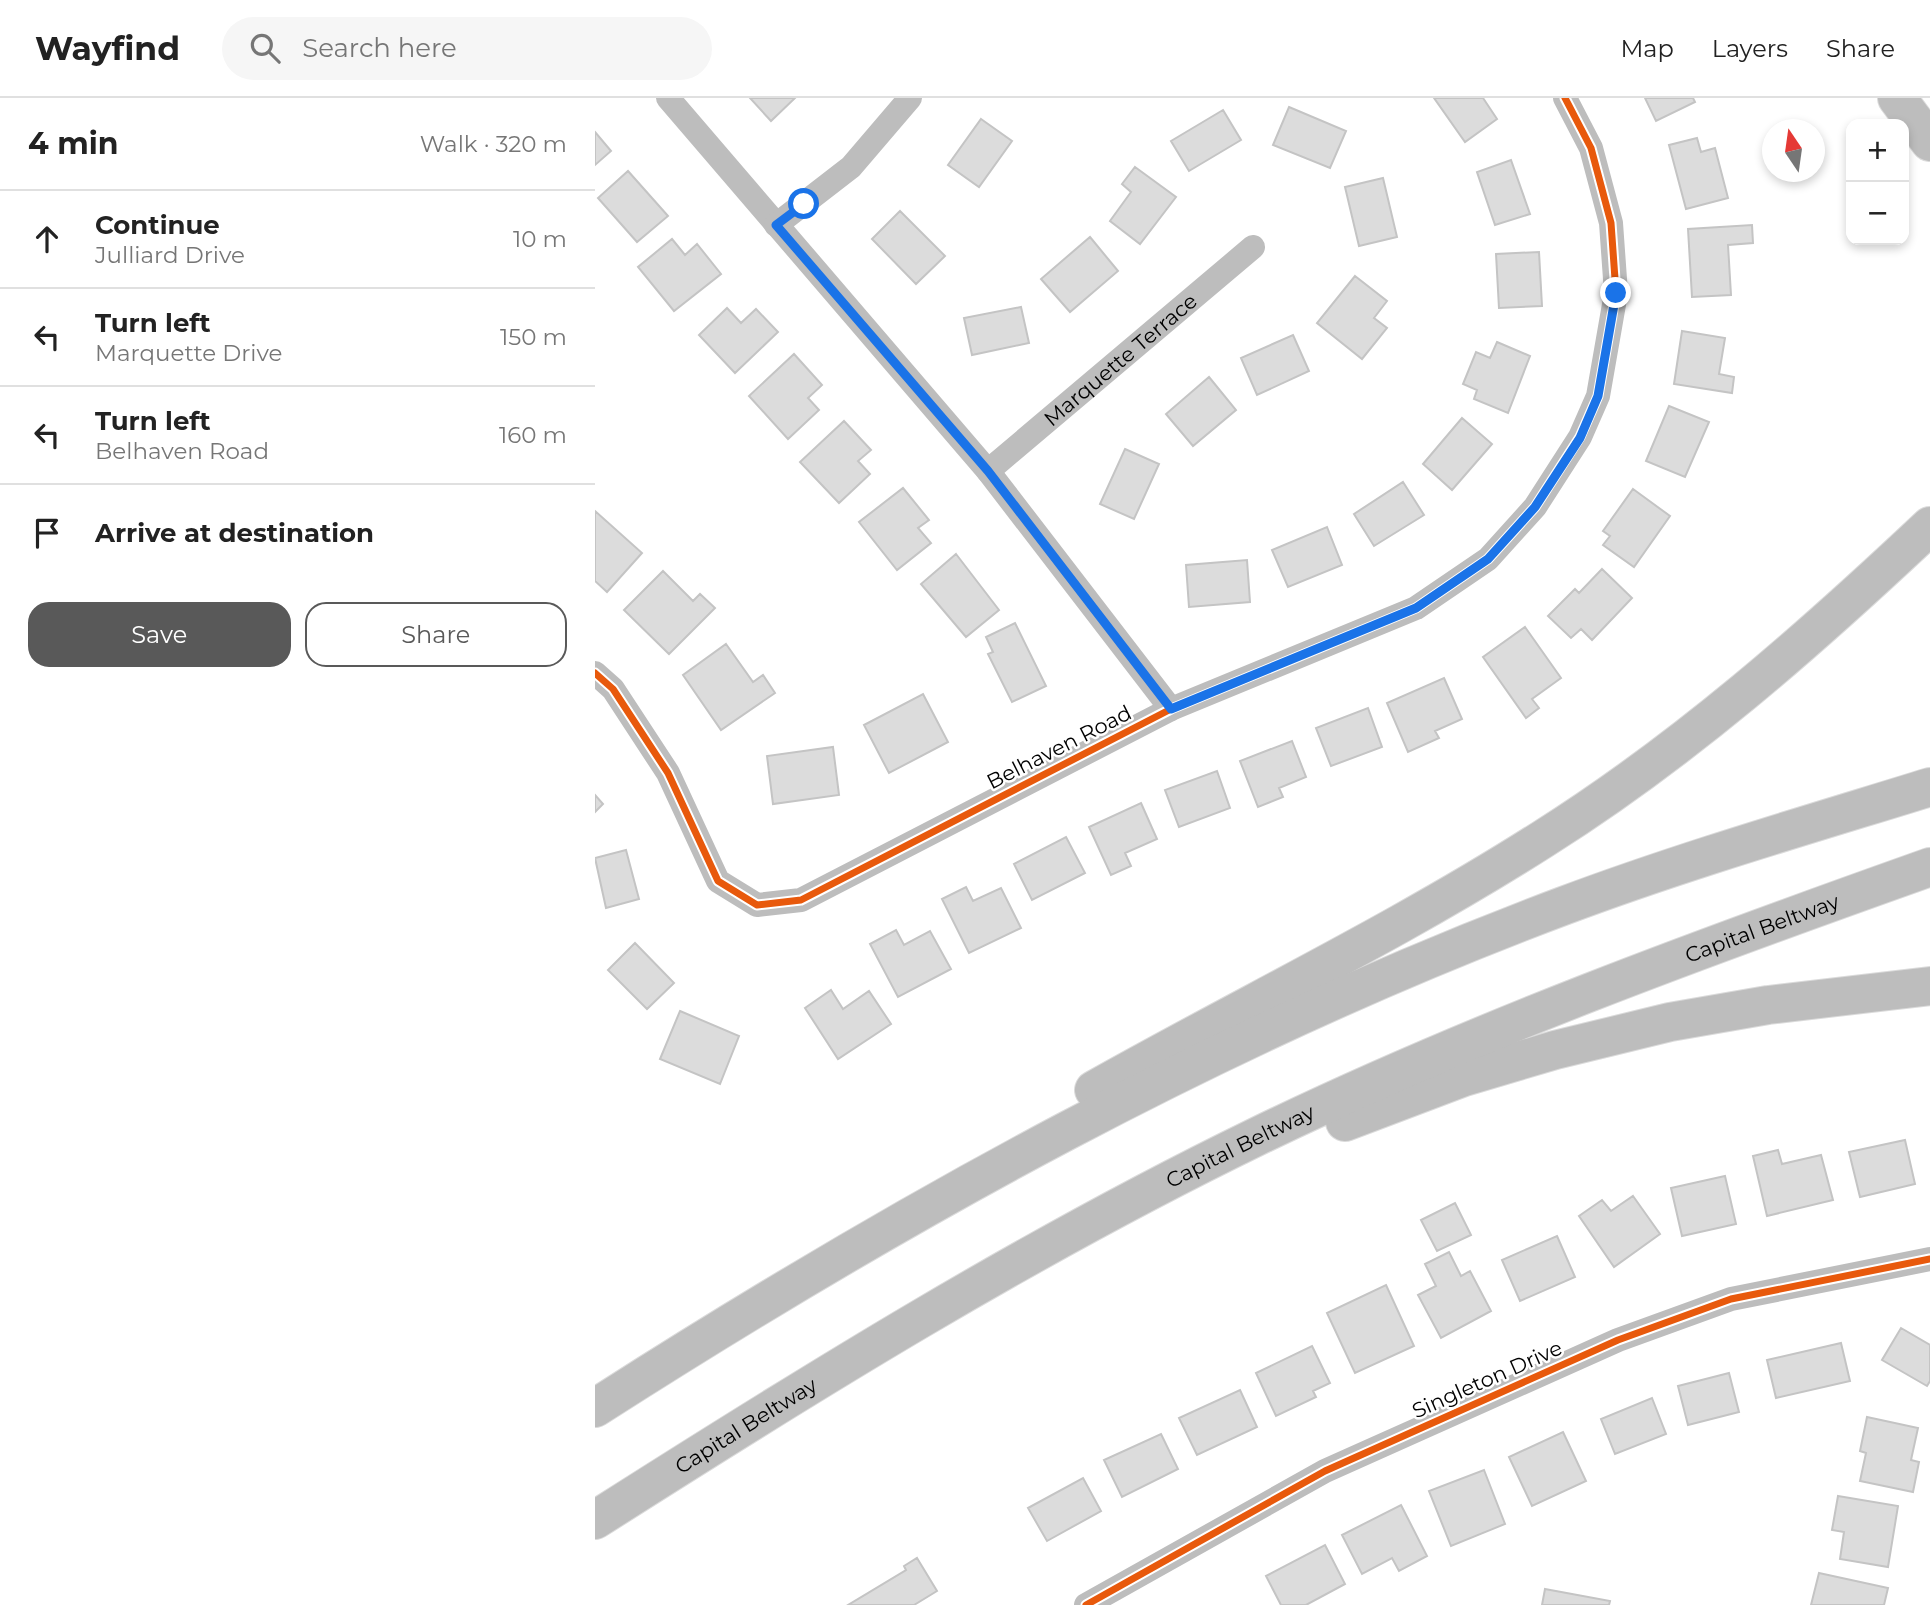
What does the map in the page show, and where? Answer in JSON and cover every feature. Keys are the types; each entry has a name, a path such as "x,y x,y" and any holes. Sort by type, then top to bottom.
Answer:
{"main road":[{"path":"1897,98 1930,142"},
{"path":"595,1408 1069,1104 1448,895 1543,839 1643,770 1739,697 1826,623 1930,526"},
{"path":"736,1318 938,1199 1083,1122 1223,1053 1380,981 1562,906 1752,841 1930,787"},
{"name":"Capital Beltway","path":"595,1520 787,1398 991,1276 1120,1206 1257,1137 1413,1065 1610,984 1930,867"},
{"path":"1120,1206 1464,1077 1555,1050 1670,1022 1768,1005 1930,986"}],"street":[{"path":"668,98 988,471 1171,709"},
{"path":"776,225 851,167 911,98"},
{"name":"Belhaven Road","path":"595,673 613,689 668,773 718,881 757,905 801,900 1171,709 1416,608 1488,559 1535,507 1580,438 1598,396 1616,293 1611,223 1591,148 1565,98"},
{"name":"Marquette Terrace","path":"988,471 1253,247"},
{"name":"Singleton Drive","path":"1099,1602 1325,1471 1618,1340 1731,1299 1930,1259"}],"building":[{"path":"750,98 795,98 771,121"},
{"path":"1434,98 1483,98 1497,119 1465,142"},
{"path":"1645,98 1693,98 1695,102 1656,121"},
{"path":"1289,107 1346,131 1330,168 1273,145"},
{"path":"1223,110 1241,140 1189,171 1171,141"},
{"path":"981,119 1012,141 979,187 948,165"},
{"path":"595,132 611,151 595,165"},
{"path":"1697,138 1701,152 1715,148 1728,198 1686,209 1669,145"},
{"path":"1511,160 1530,214 1495,225 1477,172"},
{"path":"1135,167 1176,197 1140,244 1110,221 1131,192 1122,184"},
{"path":"628,171 668,216 637,242 598,198"},
{"path":"1383,178 1397,237 1359,246 1345,187"},
{"path":"900,211 945,256 916,284 872,239"},
{"path":"1752,225 1753,243 1728,245 1731,295 1692,297 1688,229"},
{"path":"1090,237 1118,271 1070,312 1041,279"},
{"path":"672,239 685,255 697,244 721,274 674,311 638,267"},
{"path":"1539,252 1542,306 1499,308 1496,254"},
{"path":"1355,276 1387,301 1374,318 1387,328 1362,359 1317,323"},
{"path":"1021,307 1029,343 972,355 964,318"},
{"path":"727,308 741,323 756,309 778,332 735,373 699,335"},
{"path":"1682,331 1725,338 1719,374 1734,377 1732,393 1674,384"},
{"path":"1293,335 1309,371 1257,395 1241,358"},
{"path":"1497,342 1530,356 1508,413 1474,399 1477,390 1463,384 1476,352 1490,358"},
{"path":"794,354 822,385 808,398 819,410 788,439 749,396"},
{"path":"1209,377 1236,410 1193,446 1166,414"},
{"path":"1669,406 1709,422 1685,477 1646,461"},
{"path":"1462,418 1492,444 1452,490 1423,464"},
{"path":"844,421 871,450 858,461 870,474 839,503 800,462"},
{"path":"1125,449 1159,464 1134,519 1100,504"},
{"path":"1403,482 1424,515 1374,546 1354,514"},
{"path":"903,488 929,520 918,528 931,543 897,570 859,522"},
{"path":"1633,489 1670,516 1634,567 1603,545 1610,536 1603,531"},
{"path":"595,511 642,553 607,592 595,581"},
{"path":"1327,527 1342,565 1288,587 1272,550"},
{"path":"956,554 999,610 966,637 921,584"},
{"path":"1247,560 1250,602 1189,607 1186,565"},
{"path":"1602,569 1632,598 1592,640 1581,629 1571,638 1548,616 1575,589 1579,593"},
{"path":"663,571 693,601 700,594 715,608 669,654 624,610"},
{"path":"1015,623 1046,686 1012,702 988,654 993,652 986,637"},
{"path":"1525,627 1561,678 1532,699 1539,708 1526,718 1483,657"},
{"path":"726,644 753,682 763,675 775,693 721,730 683,675"},
{"path":"1444,678 1462,719 1435,731 1439,738 1408,752 1387,703"},
{"path":"923,694 948,742 889,773 864,725"},
{"path":"1368,708 1382,747 1331,766 1316,728"},
{"path":"1292,741 1306,777 1279,788 1283,797 1258,807 1240,761"},
{"path":"833,747 839,795 773,804 767,756"},
{"path":"1217,771 1230,808 1179,827 1165,790"},
{"path":"595,795 603,804 595,812"},
{"path":"1141,803 1157,839 1125,853 1131,866 1111,875 1089,827"},
{"path":"1066,837 1085,873 1032,900 1014,864"},
{"path":"626,850 639,899 606,908 595,858"},
{"path":"966,887 973,901 1001,888 1021,928 969,953 942,899"},
{"path":"896,930 904,945 930,931 951,969 898,997 870,944"},
{"path":"635,943 674,983 647,1009 608,970"},
{"path":"831,990 843,1009 869,991 891,1024 838,1059 805,1008"},
{"path":"680,1011 739,1036 720,1084 660,1059"},
{"path":"1905,1140 1915,1184 1860,1197 1849,1152"},
{"path":"1778,1150 1782,1164 1821,1155 1833,1200 1767,1216 1753,1156"},
{"path":"1725,1176 1736,1224 1682,1236 1671,1188"},
{"path":"1633,1196 1660,1234 1614,1267 1579,1216 1602,1200 1611,1211"},
{"path":"1455,1203 1471,1235 1437,1251 1421,1220"},
{"path":"1557,1236 1575,1277 1520,1301 1502,1260"},
{"path":"1449,1252 1461,1276 1470,1271 1491,1311 1441,1338 1418,1295 1436,1286 1425,1264"},
{"path":"1386,1285 1414,1346 1355,1373 1327,1313"},
{"path":"1901,1328 1930,1345 1930,1381 1927,1386 1882,1360"},
{"path":"1841,1343 1850,1381 1776,1398 1767,1360"},
{"path":"1312,1346 1330,1383 1313,1391 1316,1397 1276,1416 1256,1373"},
{"path":"1729,1373 1739,1412 1688,1425 1678,1386"},
{"path":"1240,1390 1257,1427 1197,1455 1179,1418"},
{"path":"1652,1398 1666,1434 1615,1454 1601,1419"},
{"path":"1867,1417 1918,1428 1911,1460 1919,1462 1913,1492 1860,1481 1866,1453 1860,1451"},
{"path":"1563,1432 1586,1481 1532,1506 1509,1457"},
{"path":"1161,1434 1178,1469 1122,1497 1104,1460"},
{"path":"1484,1470 1505,1524 1451,1546 1429,1491"},
{"path":"1083,1478 1101,1511 1047,1541 1028,1508"},
{"path":"1838,1496 1898,1506 1888,1567 1840,1559 1844,1532 1832,1530"},
{"path":"1401,1505 1427,1556 1399,1571 1392,1558 1362,1574 1342,1535"},
{"path":"1325,1545 1345,1584 1306,1605 1281,1605 1266,1576"},
{"path":"917,1558 937,1591 914,1605 848,1605 906,1570 904,1566"},
{"path":"1819,1573 1888,1588 1884,1605 1811,1605"},
{"path":"1545,1589 1610,1601 1609,1605 1542,1605"}],"cycle path":[{"path":"595,673 613,689 668,773 718,881 757,905 801,900 1171,709 1416,608 1488,559 1535,507 1580,437 1598,396 1616,293 1611,223 1591,148 1565,98"},
{"path":"1086,1605 1325,1471 1618,1340 1731,1299 1930,1259"}],"route":[{"path":"804,204 776,225 988,471 1171,709 1416,608 1488,559 1535,507 1580,438 1598,396 1616,293"}]}
